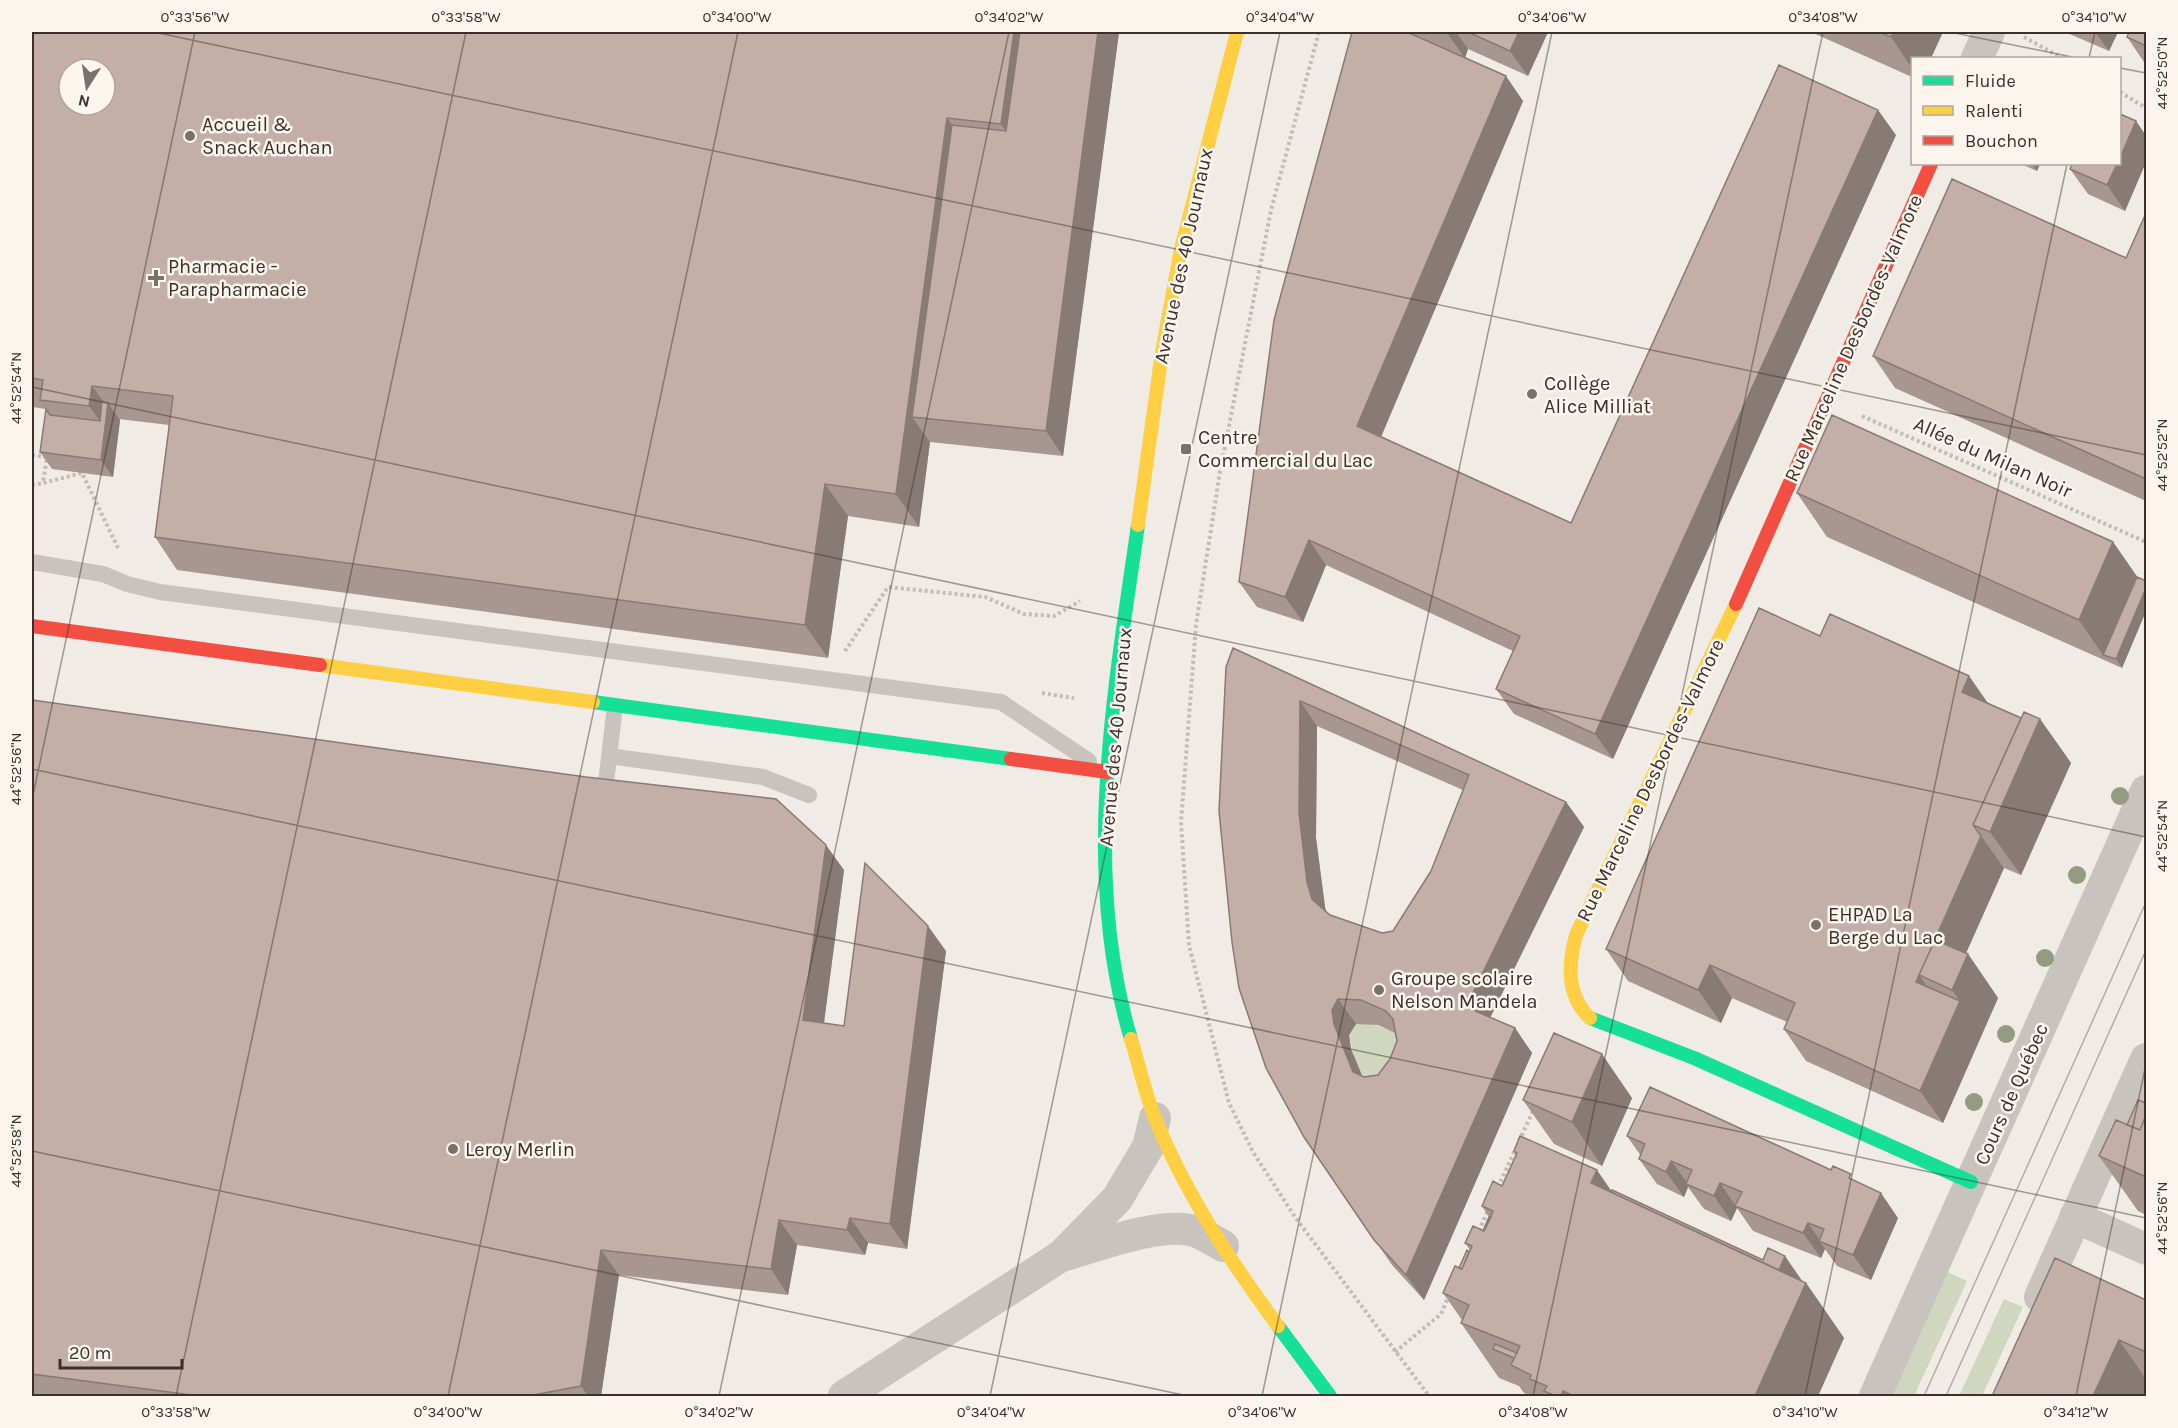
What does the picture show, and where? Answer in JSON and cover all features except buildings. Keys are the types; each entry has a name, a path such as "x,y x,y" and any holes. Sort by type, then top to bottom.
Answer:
{"street":[{"name":"Avenue des 40 Journaux","path":"1237,32 1183,237 1162,352 1126,605 1107,772 1104,849 1111,938 1124,1016 1155,1118 1197,1203 1239,1273 1330,1396"},
{"path":"1977,57 1989,32"},
{"name":"Rue Marceline Desbordes-Valmore","path":"1931,165 1827,399 1640,808 1575,936 1570,963 1574,995 1584,1014 1608,1028 1694,1058 1971,1182"},
{"path":"32,626 1107,772"},
{"name":"Cours de Québec","path":"1875,1396 2146,791"},
{"path":"2030,1319 2146,1059"},
{"path":"844,1396 1061,1256 1117,1199 1148,1147 1155,1118"},
{"path":"2076,1217 2146,1249"},
{"path":"1061,1256 1133,1234 1179,1229 1193,1231 1223,1246"}],"lane":[{"path":"32,562 103,574 127,584 160,592 1001,702 1107,772"},
{"path":"604,802 615,706"},
{"path":"609,756 763,777 808,795"}],"path":[{"path":"1319,32 1270,210 1220,472 1196,625 1181,822 1189,945 1229,1103 1253,1152 1295,1217 1429,1396"},
{"path":"2024,37 2060,57"},
{"path":"2121,93 2146,108"},
{"name":"Allée du Milan Noir","path":"1827,399 2146,542"},
{"path":"32,455 47,457 44,483"},
{"path":"32,485 82,473 120,553"},
{"path":"840,659 888,587 985,597 1024,614 1054,616 1080,601"},
{"path":"1494,1197 1537,1102"},
{"path":"1474,1240 1489,1208"},
{"path":"1395,1352 1441,1314 1450,1293"}],"green space":[{"path":"1367,1022 1404,1036 1371,1097 1355,1061 1349,1035 1356,1024"},
{"path":"1948,1272 1967,1281 1914,1396 1891,1396"},
{"path":"2004,1299 2023,1307 1982,1396 1959,1396"}],"tram line":[{"path":"1924,1396 2146,902"},
{"path":"1946,1396 2146,950"}],"traffic: fast":[{"path":"1131,1039 1116,976 1108,912 1105,848 1112,718 1138,525"},
{"path":"593,702 1011,759"},
{"path":"1590,1018 1694,1058 1971,1182"},
{"path":"1278,1326 1330,1396"}],"traffic: slow":[{"path":"1138,525 1162,352 1181,249 1237,32"},
{"path":"1590,1018 1577,1000 1571,979 1571,957 1576,935 1736,604"},
{"path":"320,665 593,702"},
{"path":"1131,1039 1151,1108 1180,1173 1226,1252 1278,1326"}],"traffic: jam":[{"path":"1736,604 1931,165"},
{"path":"32,626 320,665"},
{"path":"1011,759 1108,772"}],"place":[{"name":"Accueil & Snack Auchan","path":"190,136"},
{"name":"Pharmacie - Parapharmacie","path":"156,278"},
{"name":"Collège Alice Milliat","path":"1532,394"},
{"name":"Centre Commercial du Lac","path":"1186,449"},
{"name":"EHPAD La Berge du Lac","path":"1816,925"},
{"name":"Groupe scolaire Nelson Mandela","path":"1379,990"},
{"name":"Leroy Merlin","path":"453,1149"}]}
